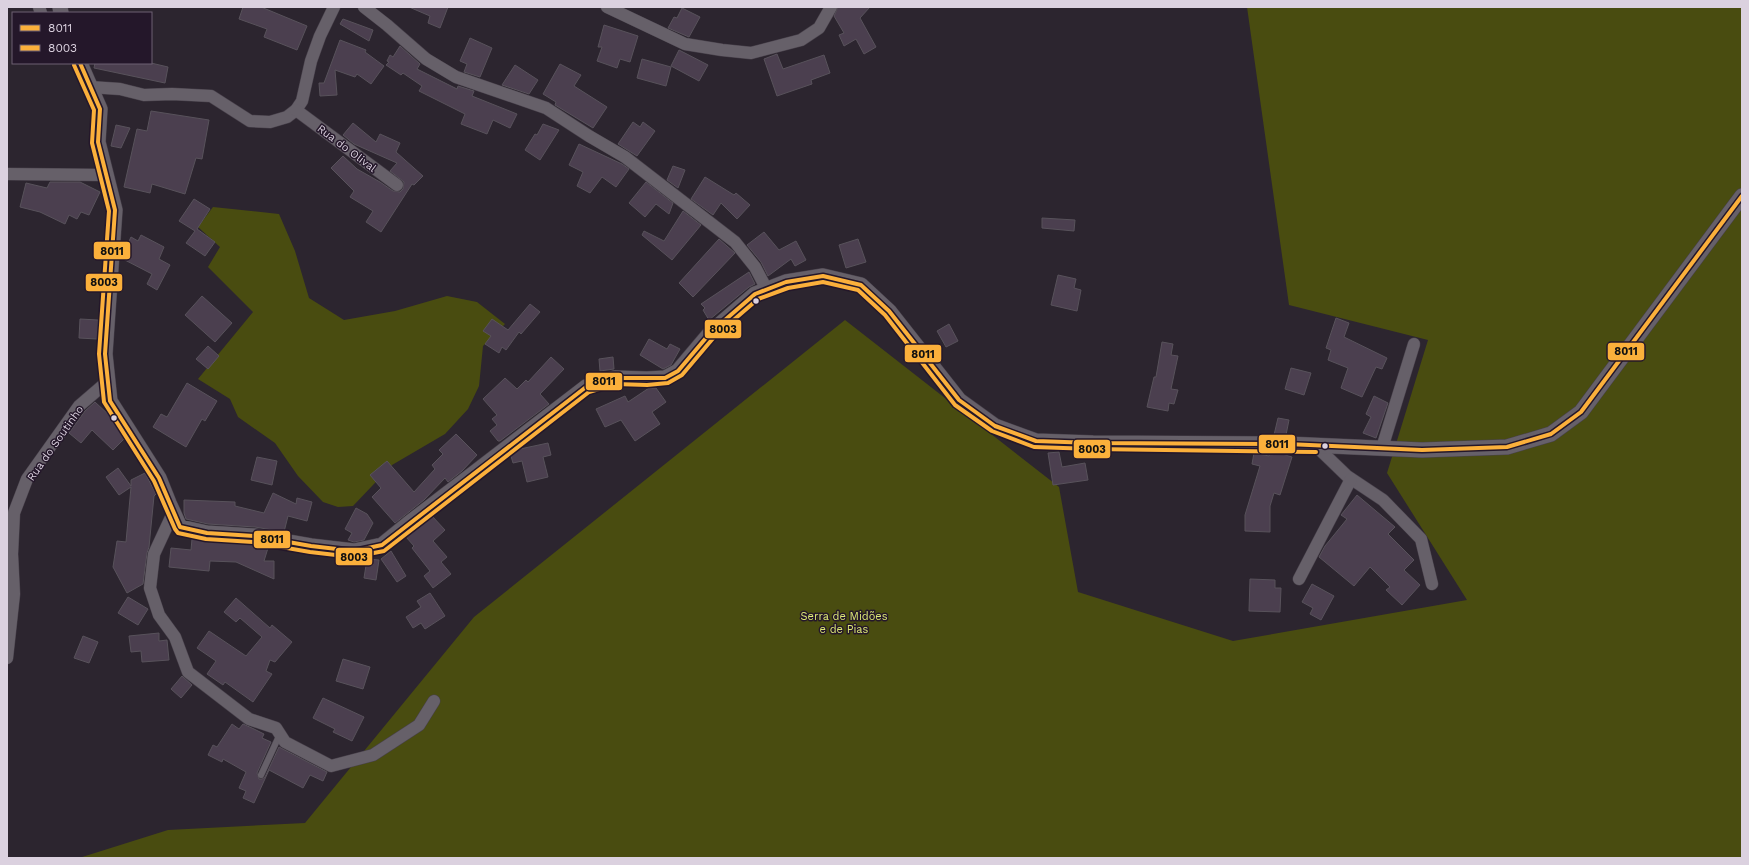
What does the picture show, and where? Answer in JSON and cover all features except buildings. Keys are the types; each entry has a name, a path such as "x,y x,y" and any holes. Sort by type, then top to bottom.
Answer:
{"street":[{"path":"71,64 88,83 144,94 211,96 250,121 270,122 287,117 296,110 302,101 311,61 320,36 334,7"},
{"path":"364,7 388,25 426,58 456,77 546,108 625,157 735,242 755,267 767,290"},
{"path":"607,7 685,44 751,53 801,40 819,28 831,7"},
{"path":"80,64 100,109 98,142 114,210 105,354 110,401 160,478 180,527 207,533 254,536 311,546 354,551 382,545 586,387 615,378 665,378 678,371 711,332 755,294 786,282 823,276 861,285 889,310 959,400 995,426 1036,441 1316,446 1422,450 1507,447 1552,434 1581,412 1742,196"},
{"name":"Rua do Olival","path":"296,110 397,185"},
{"path":"7,174 105,175"},
{"path":"1382,448 1414,344"},
{"name":"Rua do Soutinho","path":"7,658 14,594 12,554 14,513 28,479 79,406 108,381"},
{"path":"1316,446 1351,479 1383,500 1421,539 1432,584"},
{"path":"1300,579 1351,479"},
{"path":"174,513 154,554 150,588 159,615 176,637 188,672 249,719 276,728 284,742 331,766 373,755 419,725 434,701"}],"lane":[{"path":"261,775 280,734"}],"green space":[{"name":"Serra de Midões e de Pias","path":"1247,7 1742,7 1742,858 79,858 168,830 305,823 474,617 845,320 1059,487 1078,592 1233,641 1467,600 1387,473 1428,340 1289,305"},
{"path":"213,207 279,214 295,251 309,298 344,320 395,311 447,296 477,302 505,324 483,346 479,386 468,409 445,434 392,465 353,506 338,507 323,502 298,476 275,443 238,417 230,399 198,379 253,312 208,267 220,247 198,227"}],"transit line":[{"name":"8011","path":"80,64 100,109 98,142 115,210 105,354 110,401 159,478 180,527 207,533 254,536 311,546 354,551 382,545 586,387 615,378 665,378 678,371 711,332 755,294 786,282 823,276 861,285 889,311 959,400 995,426 1036,441 1093,443 1287,444 1422,450 1507,447 1551,434 1581,412 1742,196"},
{"name":"8003","path":"74,65 94,110 92,143 109,211 99,354 104,402 154,481 178,533 206,539 253,542 310,552 353,557 384,551 589,392 616,384 647,385 668,383 682,375 715,336 758,299 788,288 823,282 858,290 885,315 955,405 992,431 1034,447 1316,452"}]}
